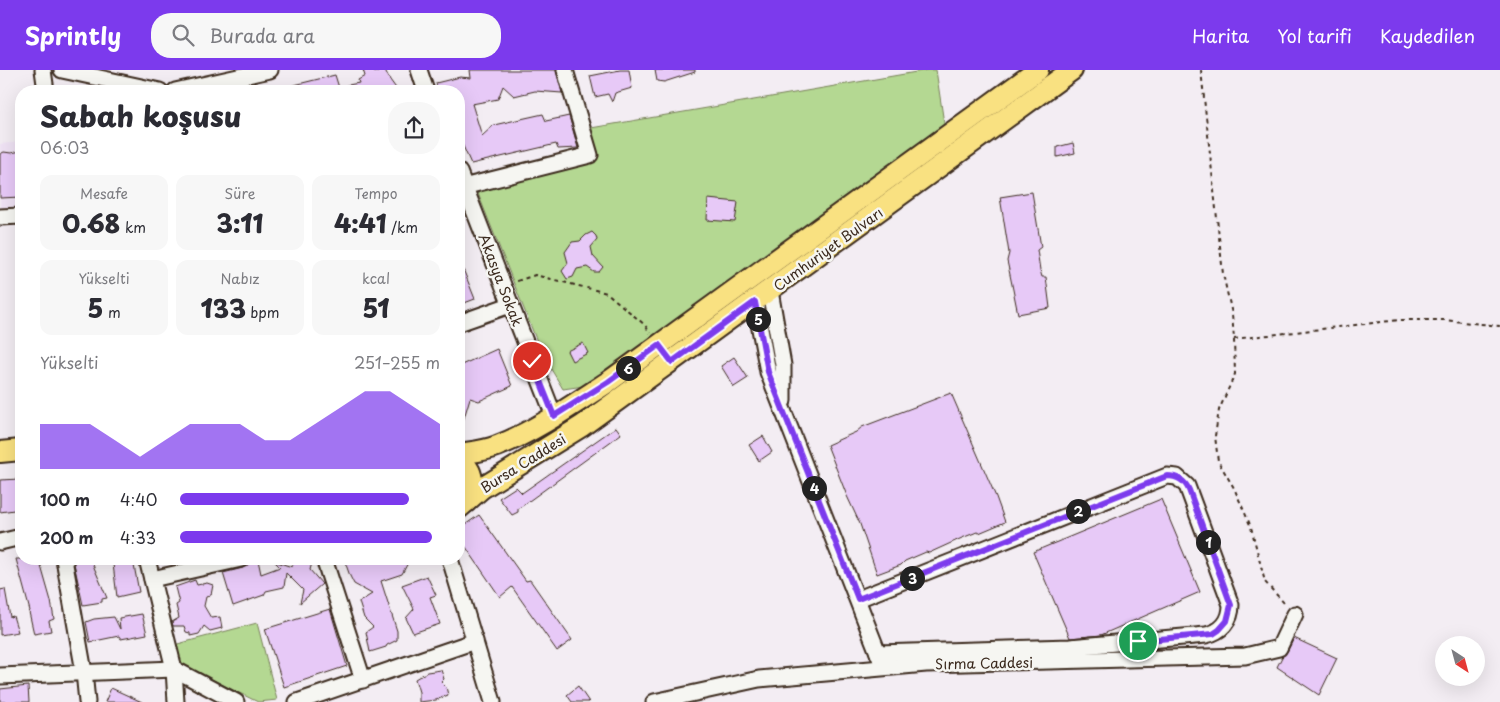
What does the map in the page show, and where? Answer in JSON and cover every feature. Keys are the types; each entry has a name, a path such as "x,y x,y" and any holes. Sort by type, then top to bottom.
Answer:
{"main road":[{"name":"Cumhuriyet Bulvarı","path":"554,416 608,382 1038,70"},
{"name":"Cumhuriyet Bulvarı","path":"582,426 1072,70"},
{"name":"Bursa Caddesi","path":"465,453 497,446 554,416"},
{"name":"Bursa Caddesi","path":"465,502 482,488 582,426"},
{"path":"0,452 15,451"},
{"path":"0,465 15,464"},
{"name":"Bursa Caddesi","path":"465,466 472,477 473,486 471,494 465,501"}],"street":[{"path":"43,70 45,85"},
{"path":"62,70 132,85"},
{"path":"419,70 424,85"},
{"path":"465,181 590,155 565,70"},
{"path":"201,85 262,71"},
{"name":"Akasya Sokak","path":"465,192 554,416"},
{"path":"0,217 15,216"},
{"path":"762,296 768,372 881,660 1070,647 1213,634 1224,626 1229,616 1231,605 1187,486 1177,477 1167,476 858,599"},
{"path":"465,321 510,305"},
{"path":"0,542 15,539"},
{"path":"65,565 84,672 87,702"},
{"path":"148,565 174,669 176,702"},
{"path":"152,579 214,565"},
{"path":"326,565 363,680"},
{"path":"452,565 493,702"},
{"name":"Sırma Caddesi","path":"654,702 759,679 881,660 926,664 1245,656 1279,648 1295,614"},
{"path":"297,702 475,641"},
{"path":"0,676 174,669 236,702"}],"path":[{"path":"1201,70 1223,274 1232,314 1234,339 1235,374 1219,410 1215,436 1218,461 1234,488 1251,528 1264,582 1295,614"},
{"path":"503,286 535,275 607,293 645,325 659,345"},
{"path":"1234,339 1398,320 1444,320 1500,326"}],"shaded area":[{"path":"15,143 15,208 0,208 0,144"}],"green space":[{"path":"936,70 945,130 584,386 563,389 542,354 477,191 599,157 591,128"},
{"path":"257,623 277,700 258,702 180,664 174,645"}],"building":[{"path":"363,70 374,70 375,72 385,70 394,85 348,85 359,83 358,80 365,76"},
{"path":"470,70 556,70 562,93 535,91 514,96 503,86 498,99 472,104 482,136 494,125 543,114 546,121 569,116 578,148 558,149 556,144 471,164 465,150 465,85 436,85 436,83 460,77 471,78"},
{"path":"629,70 632,88 615,93 612,102 608,94 595,97 590,76"},
{"path":"655,70 695,70 695,72 664,82 657,81"},
{"path":"335,75 338,85 294,85"},
{"path":"1073,143 1075,153 1057,157 1057,147"},
{"path":"4,152 15,152 15,197 0,198 0,154"},
{"path":"1032,192 1041,247 1037,250 1040,270 1042,277 1046,277 1050,308 1018,314 1007,261 1009,253 1000,197"},
{"path":"708,199 738,202 735,222 707,220"},
{"path":"592,232 597,240 591,247 593,256 603,267 599,272 594,272 587,267 577,269 573,277 567,279 562,271 568,263 565,252 572,242 580,241"},
{"path":"465,274 475,299 465,303"},
{"path":"583,343 588,353 572,361 567,351"},
{"path":"497,349 512,386 479,401 470,398 465,415 465,363"},
{"path":"734,357 748,378 734,387 721,366"},
{"path":"951,393 1005,522 929,553 926,552 905,561 901,565 877,574 860,524 827,445 856,432 862,427"},
{"path":"616,427 621,434 518,509 518,512 512,515 499,498 516,487 522,493"},
{"path":"763,436 772,452 759,461 749,445"},
{"path":"15,479 15,510 0,512 0,480"},
{"path":"1161,499 1200,592 1101,635 1070,638 1033,552"},
{"path":"479,515 526,581 530,580 572,640 557,651 512,587 500,597 465,546 465,525"},
{"path":"18,565 41,565 54,619 49,621 51,631 34,634"},
{"path":"74,565 93,565 107,598 102,599 102,602 83,605"},
{"path":"113,565 134,565 139,592 117,597"},
{"path":"246,565 259,565 261,574 280,567 278,565 292,567 293,565 311,565 310,570 322,584 300,603 303,590 286,573 284,587 266,591 264,595 233,606 223,573 243,568"},
{"path":"346,565 407,565 402,574 381,581 397,631 397,640 386,647 370,652 366,632 373,627 364,618 359,602 372,594 354,584"},
{"path":"427,576 436,595 430,597 440,624 413,633 406,618 414,609 402,585"},
{"path":"195,580 197,585 207,583 213,585 211,595 206,597 204,606 211,618 220,617 222,628 210,631 204,626 199,634 190,636 190,633 186,632 184,626 173,626 172,622 179,618 176,605 179,603 175,587"},
{"path":"5,589 10,617 13,616 18,632 0,635 0,590"},
{"path":"330,609 347,666 284,687 265,629"},
{"path":"142,614 147,634 121,639 119,636 90,642 86,622 94,619 114,617 120,629 119,618"},
{"path":"1294,638 1337,658 1319,695 1277,667"},
{"path":"441,670 444,679 441,682 446,687 448,695 436,700 419,702 419,692 415,679 427,672"},
{"path":"28,686 29,702 0,702 0,689"},
{"path":"578,686 589,702 572,702 567,695"},
{"path":"111,688 142,702 105,702"}],"route":[{"path":"532,361 554,416 608,382 659,345 672,362 755,302 768,372 858,599 1167,476 1177,477 1189,490 1231,605 1231,610 1224,626 1213,634 1138,641"}]}
